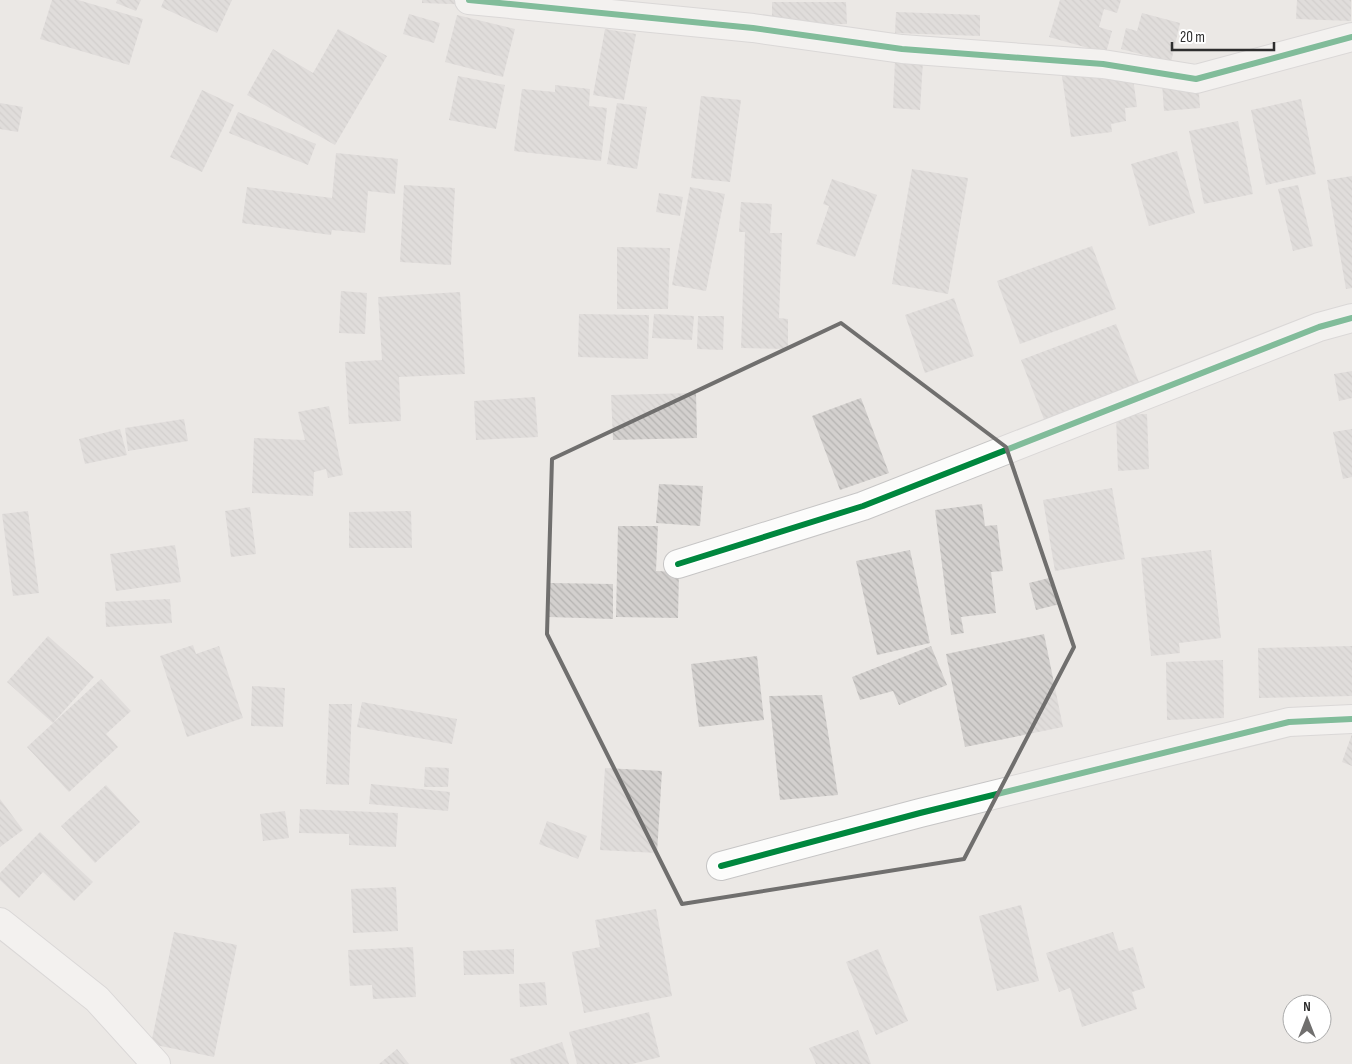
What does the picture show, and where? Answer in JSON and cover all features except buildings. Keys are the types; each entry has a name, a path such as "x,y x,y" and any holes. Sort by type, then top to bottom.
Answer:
{"street":[{"path":"469,0 753,28 902,49 1103,64 1196,79 1352,37"},
{"path":"678,564 863,506 1319,327 1352,318"},
{"path":"721,866 920,813 1289,722 1352,719"},
{"path":"0,922 97,999 156,1064"}],"highlighted area":[{"path":"841,323 1006,447 1074,647 964,859 682,904 547,634 552,459"}],"cycle path":[{"path":"469,0 753,28 902,49 1103,64 1196,79 1352,37"},
{"path":"678,564 863,506 1319,327 1352,318"},
{"path":"721,866 920,813 1289,722 1352,719"}]}
